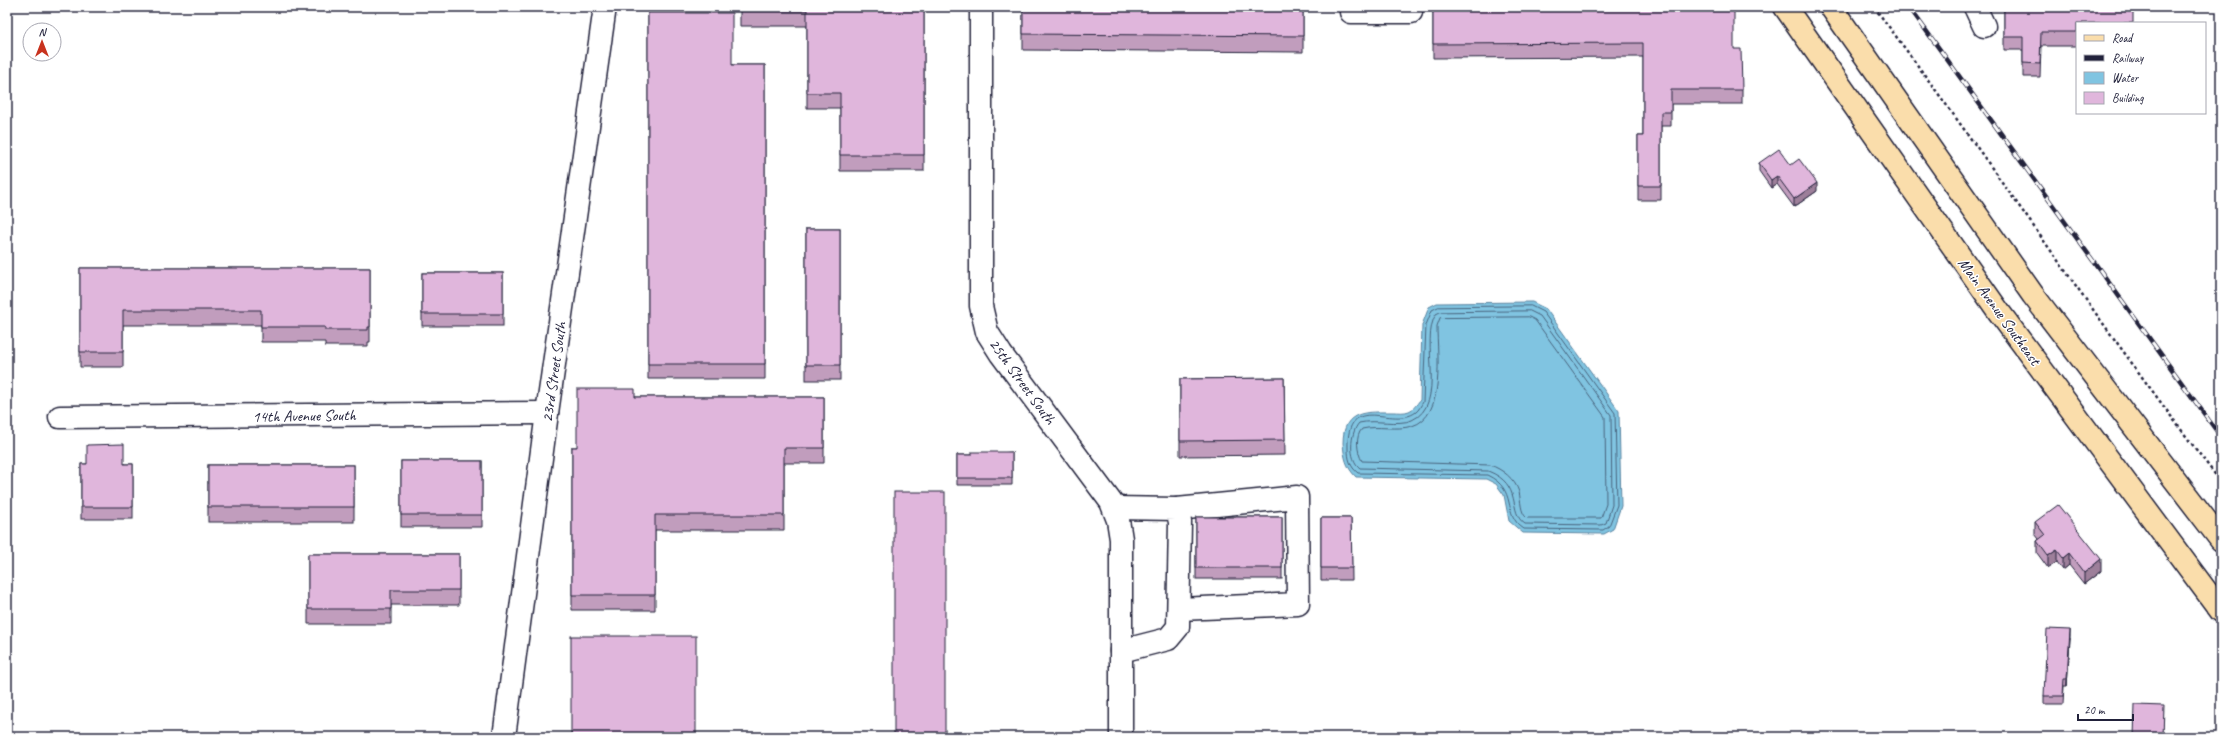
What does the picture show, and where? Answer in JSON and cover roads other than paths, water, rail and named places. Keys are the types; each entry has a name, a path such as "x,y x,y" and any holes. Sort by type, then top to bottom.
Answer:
{"main road":[{"name":"Main Avenue Southeast","path":"1784,7 1999,312 2221,610"},
{"path":"1831,7 2033,295 2221,540"}],"street":[{"name":"23rd Street South","path":"504,737 547,412 605,7"},
{"name":"25th Street South","path":"981,7 982,306 987,332 1001,354 1112,502 1114,508 1121,539 1121,737"},
{"path":"1351,7 1351,12 1411,12"},
{"name":"14th Avenue South","path":"60,417 547,412"},
{"path":"1114,508 1177,509 1297,497 1298,604 1179,609"},
{"path":"1121,651 1168,639 1178,627 1180,522 1177,509"}],"water":[{"path":"1532,302 1546,309 1619,411 1621,506 1613,529 1604,534 1523,533 1509,521 1504,495 1496,484 1486,479 1356,477 1346,462 1344,453 1344,432 1347,424 1352,418 1366,413 1407,412 1414,408 1420,400 1422,325 1429,307 1437,303"}],"railway":[{"path":"1909,7 2221,437"}]}
